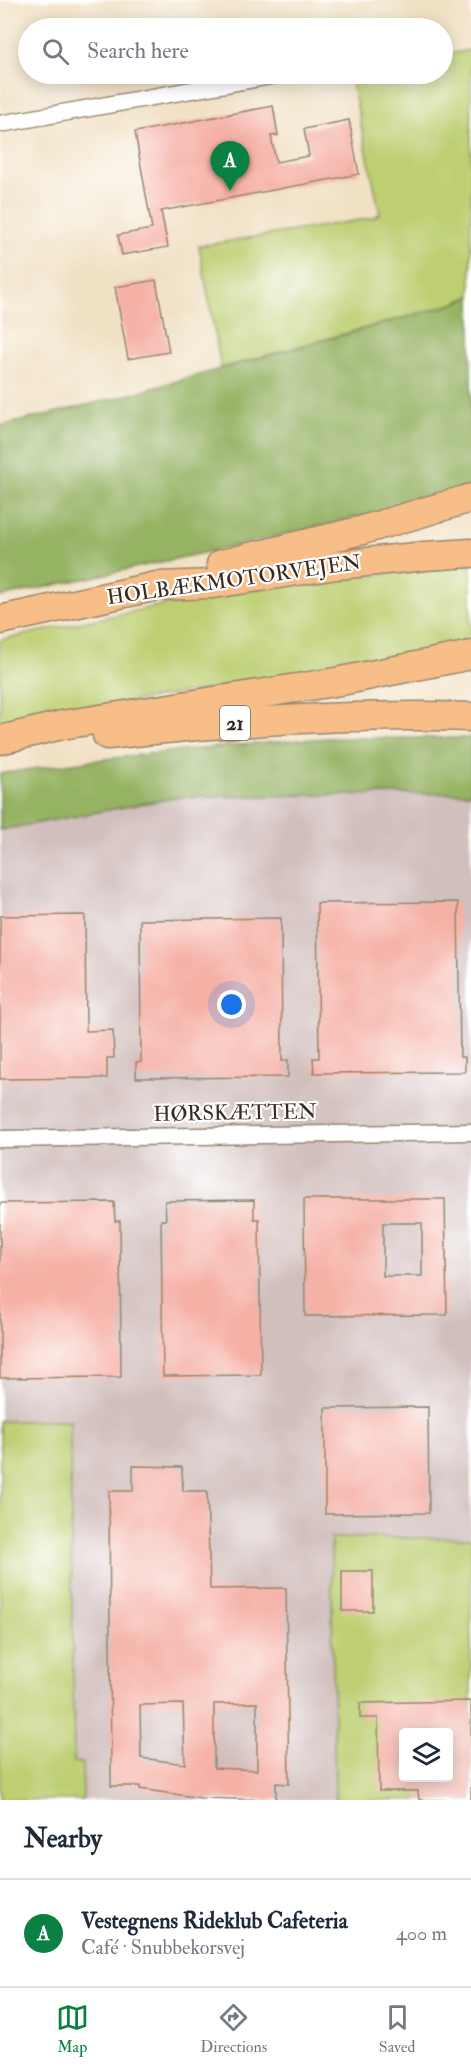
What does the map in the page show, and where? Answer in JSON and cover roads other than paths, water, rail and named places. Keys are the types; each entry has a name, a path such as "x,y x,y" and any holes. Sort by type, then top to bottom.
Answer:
{"highway":[{"path":"157,586 210,567 363,530 471,498"},
{"name":"HOLBÆKMOTORVEJEN","path":"0,620 157,586 213,584 336,565 471,553"},
{"path":"0,741 62,725 340,681 471,656"},
{"name":"21","path":"0,741 66,741 183,728 291,720 471,717"}],"street":[{"path":"0,124 226,84"},
{"name":"HØRSKÆTTEN","path":"0,1139 471,1132"}],"place":[{"name":"Vestegnens Rideklub Cafeteria","path":"230,191"}]}
